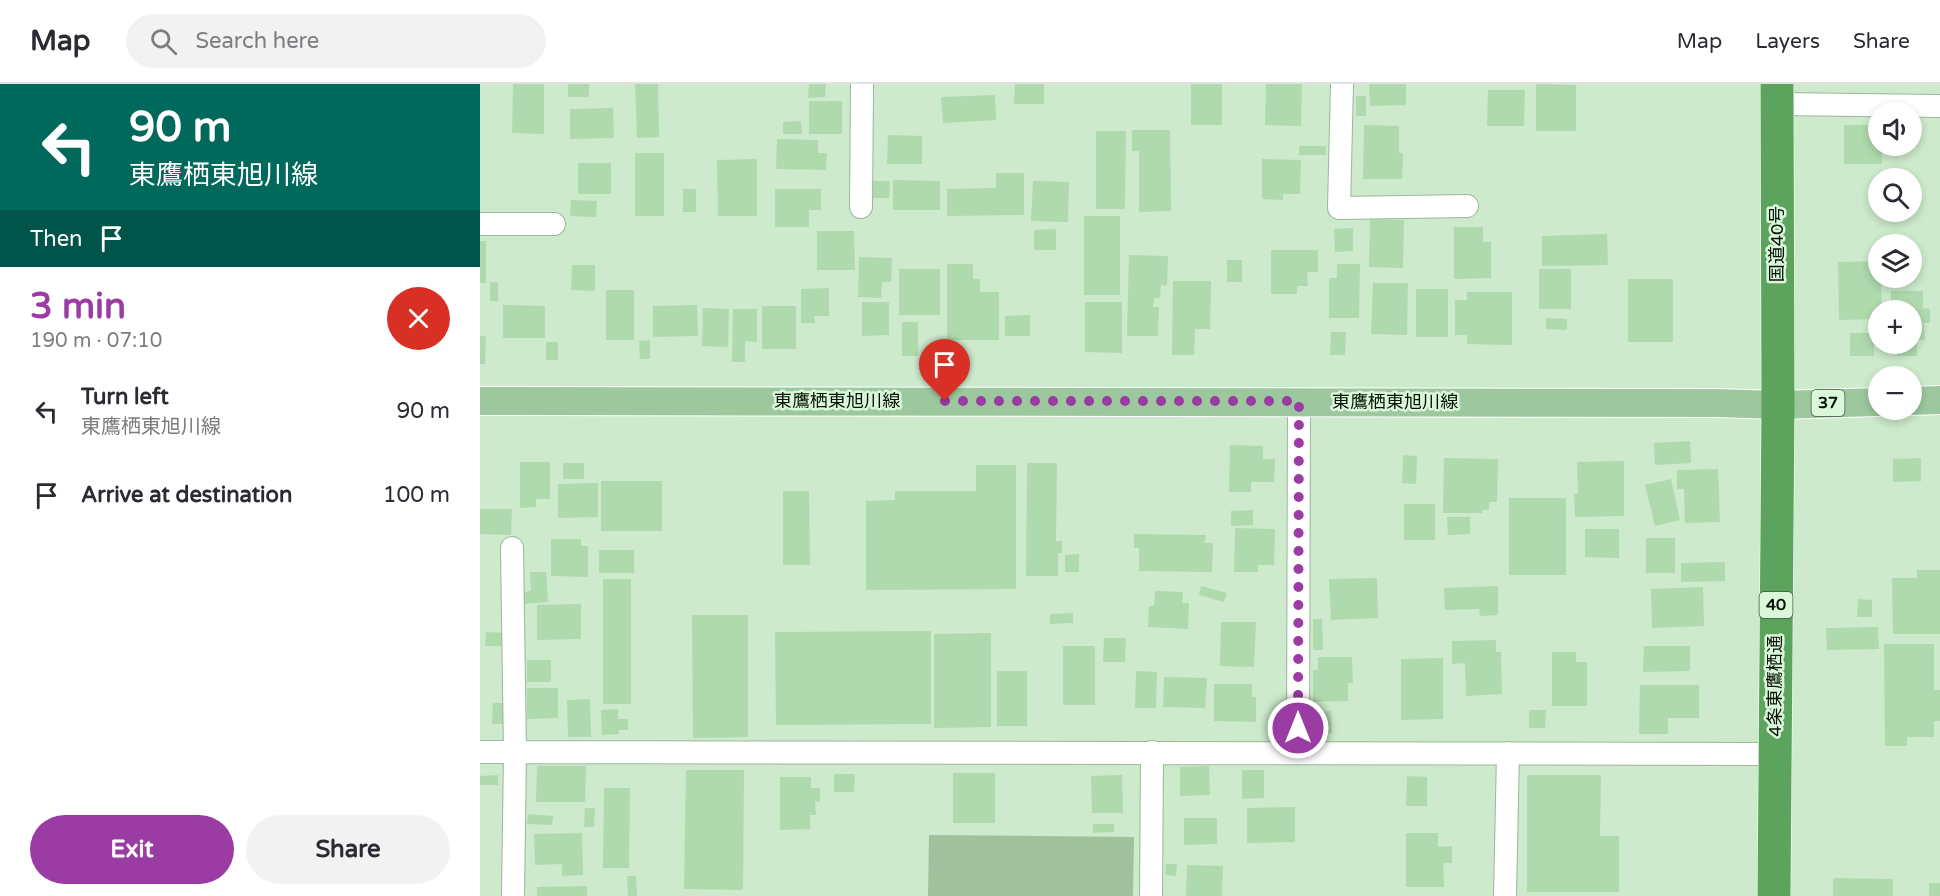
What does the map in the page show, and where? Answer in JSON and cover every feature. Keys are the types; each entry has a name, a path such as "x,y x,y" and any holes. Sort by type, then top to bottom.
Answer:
{"highway":[{"name":"国道40号","path":"1777,94 1778,405"},
{"name":"4条東鷹栖通","path":"1773,896 1778,405"}],"main road":[{"path":"1922,401 1940,400"},
{"name":"東鷹栖東旭川線","path":"480,401 1299,401 1778,405 1868,402"}],"street":[{"path":"861,207 862,84"},
{"path":"1342,84 1339,208 1467,206"},
{"path":"1777,94 1940,106"},
{"path":"480,224 554,224"},
{"path":"1298,752 1299,401"},
{"path":"512,548 515,752 513,896"},
{"path":"480,752 1775,754"},
{"path":"1151,896 1152,752"},
{"path":"1505,896 1508,753"}],"green space":[{"path":"929,835 1134,837 1133,896 928,896"}],"building":[{"path":"513,84 544,84 544,134 512,133"},
{"path":"568,84 589,84 589,97 568,97"},
{"path":"635,84 658,84 659,137 637,138"},
{"path":"809,84 826,84 825,97 808,98"},
{"path":"1015,84 1044,84 1044,104 1014,104"},
{"path":"1191,84 1222,84 1222,125 1191,125"},
{"path":"1266,84 1302,84 1301,126 1265,125"},
{"path":"1369,84 1406,84 1406,105 1370,106"},
{"path":"1536,84 1576,85 1576,131 1536,131"},
{"path":"1488,90 1525,90 1524,126 1487,126"},
{"path":"995,95 996,120 943,123 941,97"},
{"path":"1356,96 1366,96 1366,116 1356,116"},
{"path":"809,101 842,101 842,134 809,134"},
{"path":"613,108 614,138 570,139 570,109"},
{"path":"801,121 802,134 783,134 783,122"},
{"path":"1364,125 1399,126 1399,153 1403,153 1402,179 1363,179"},
{"path":"1844,125 1868,125 1868,156 1882,156 1882,164 1844,164"},
{"path":"1132,130 1170,130 1171,211 1139,212 1139,151 1132,151"},
{"path":"1096,131 1126,131 1125,209 1096,209"},
{"path":"888,135 922,136 922,164 887,164"},
{"path":"777,139 818,140 818,153 827,153 826,170 776,169"},
{"path":"1299,146 1326,146 1326,155 1299,155"},
{"path":"635,153 664,153 664,216 635,216"},
{"path":"757,159 757,216 718,216 717,160"},
{"path":"1262,159 1301,160 1300,194 1283,194 1283,200 1262,199"},
{"path":"578,163 611,163 611,194 578,194"},
{"path":"996,173 1024,173 1024,215 947,216 947,189 996,188"},
{"path":"893,180 940,181 940,210 893,210"},
{"path":"873,181 890,181 889,198 873,198"},
{"path":"1033,181 1069,182 1068,222 1031,221"},
{"path":"683,189 696,189 696,212 683,212"},
{"path":"775,189 821,189 821,210 809,210 809,227 775,227"},
{"path":"571,200 597,201 596,217 570,216"},
{"path":"1084,216 1120,216 1120,295 1084,295"},
{"path":"1370,219 1404,220 1403,268 1369,267"},
{"path":"1454,227 1483,227 1483,242 1491,242 1491,278 1454,279"},
{"path":"1353,228 1353,251 1335,252 1334,229"},
{"path":"1056,229 1056,250 1034,250 1034,230"},
{"path":"817,231 854,231 855,270 817,270"},
{"path":"1607,234 1608,265 1542,266 1542,236"},
{"path":"480,241 486,241 486,283 480,283"},
{"path":"1271,250 1318,250 1318,272 1307,272 1308,286 1297,286 1297,294 1271,294"},
{"path":"1129,255 1168,256 1167,286 1161,285 1160,298 1154,298 1153,307 1159,307 1158,336 1127,336"},
{"path":"859,257 892,258 891,282 882,282 881,298 858,297"},
{"path":"1227,260 1242,260 1242,282 1227,282"},
{"path":"1868,261 1868,288 1881,288 1882,300 1868,300 1868,319 1839,320 1838,262"},
{"path":"947,264 973,264 973,279 980,279 980,292 999,292 999,340 947,340"},
{"path":"1337,264 1360,264 1359,318 1329,318 1329,278 1337,278"},
{"path":"572,265 595,265 595,291 571,290"},
{"path":"899,269 940,269 940,315 899,315"},
{"path":"1539,269 1571,269 1571,309 1539,309"},
{"path":"1628,279 1673,279 1673,342 1628,342"},
{"path":"1173,281 1211,281 1210,329 1195,329 1194,355 1172,355"},
{"path":"490,282 498,282 498,301 490,301"},
{"path":"1373,283 1408,283 1407,335 1371,334"},
{"path":"829,288 829,316 814,316 815,323 801,323 801,289"},
{"path":"1416,289 1448,289 1448,337 1416,337"},
{"path":"606,290 634,290 634,340 606,340"},
{"path":"1891,291 1923,291 1923,308 1930,309 1930,323 1924,323 1925,340 1922,340 1922,300 1891,300"},
{"path":"1467,292 1512,292 1512,345 1467,344 1467,335 1455,335 1455,300 1467,300"},
{"path":"862,302 889,302 889,335 862,336"},
{"path":"1085,302 1122,302 1122,353 1085,352"},
{"path":"503,305 545,306 545,338 503,338"},
{"path":"697,305 698,336 653,337 653,306"},
{"path":"762,306 796,306 796,349 762,349"},
{"path":"703,308 729,309 728,347 702,346"},
{"path":"733,309 757,309 757,342 745,341 745,362 732,362"},
{"path":"1030,315 1030,336 1005,336 1005,316"},
{"path":"1546,318 1567,319 1567,330 1546,329"},
{"path":"902,322 918,322 918,356 902,356"},
{"path":"1331,332 1346,332 1345,355 1330,355"},
{"path":"1850,333 1868,333 1868,354 1874,354 1874,356 1850,356"},
{"path":"480,336 486,336 485,364 480,364"},
{"path":"650,340 650,359 640,359 639,341"},
{"path":"546,342 558,342 558,360 546,360"},
{"path":"1897,354 1917,354 1917,356 1897,356"},
{"path":"1690,441 1691,463 1655,465 1654,443"},
{"path":"1230,445 1263,446 1263,459 1275,459 1274,482 1251,482 1251,492 1229,492"},
{"path":"1403,455 1417,456 1416,484 1402,483"},
{"path":"1444,458 1498,459 1497,502 1489,502 1489,510 1482,510 1482,513 1443,513"},
{"path":"1921,458 1921,481 1893,482 1893,459"},
{"path":"1624,461 1624,516 1575,517 1574,494 1578,494 1577,462"},
{"path":"520,462 550,462 550,499 536,499 536,507 520,508"},
{"path":"563,463 584,463 584,479 563,479"},
{"path":"1027,463 1057,463 1056,541 1062,541 1062,553 1058,553 1058,576 1026,576"},
{"path":"976,465 1016,465 1016,589 866,590 866,501 895,500 895,491 976,491"},
{"path":"1718,469 1720,522 1685,523 1684,489 1677,489 1677,470"},
{"path":"1671,479 1680,520 1655,526 1645,485"},
{"path":"601,481 662,481 662,531 601,531"},
{"path":"598,483 598,517 558,518 558,484"},
{"path":"783,491 809,491 810,565 783,565"},
{"path":"1509,498 1566,498 1566,575 1509,575"},
{"path":"1404,504 1435,504 1435,540 1404,540"},
{"path":"480,509 512,509 511,535 480,534"},
{"path":"1253,510 1253,525 1231,526 1231,511"},
{"path":"1447,517 1470,517 1470,534 1448,535"},
{"path":"1235,528 1275,529 1274,565 1258,565 1258,572 1234,572"},
{"path":"1585,529 1619,529 1619,558 1585,557"},
{"path":"1134,534 1206,535 1205,543 1213,543 1212,572 1139,571 1139,548 1134,548"},
{"path":"1646,538 1675,538 1675,573 1646,573"},
{"path":"551,539 581,539 581,546 588,546 588,577 551,576"},
{"path":"599,550 634,550 634,573 599,573"},
{"path":"1079,554 1079,572 1065,572 1065,555"},
{"path":"1725,562 1725,581 1681,582 1681,563"},
{"path":"1917,570 1940,570 1940,634 1893,634 1892,578 1917,578"},
{"path":"530,572 546,572 548,602 523,604 523,592 531,591"},
{"path":"1377,578 1378,618 1331,620 1329,579"},
{"path":"603,579 631,579 631,704 603,704"},
{"path":"1201,586 1227,593 1224,602 1199,595"},
{"path":"1498,586 1498,615 1480,616 1479,609 1445,610 1444,588"},
{"path":"1703,587 1704,626 1652,628 1651,589"},
{"path":"1155,591 1183,592 1182,603 1189,603 1188,629 1148,627 1149,606 1154,606"},
{"path":"1858,599 1872,600 1872,617 1857,617"},
{"path":"581,604 581,639 537,640 537,605"},
{"path":"1073,613 1073,623 1050,624 1050,614"},
{"path":"692,615 748,615 748,737 693,738"},
{"path":"1313,619 1322,619 1323,650 1313,650"},
{"path":"1221,622 1256,622 1254,667 1220,666"},
{"path":"1878,627 1879,649 1827,650 1826,628"},
{"path":"931,631 931,724 776,725 775,632"},
{"path":"486,632 504,633 504,646 485,646"},
{"path":"991,633 991,727 934,728 934,634"},
{"path":"1104,638 1126,638 1125,662 1103,662"},
{"path":"1496,640 1496,652 1501,652 1502,694 1466,696 1465,663 1452,664 1452,641"},
{"path":"1884,644 1934,644 1934,690 1940,690 1940,721 1934,721 1934,737 1907,737 1907,746 1885,746"},
{"path":"1063,646 1095,646 1095,705 1063,705"},
{"path":"1644,646 1690,646 1690,671 1643,672"},
{"path":"1552,652 1576,652 1576,662 1587,662 1587,706 1552,706"},
{"path":"1318,657 1352,657 1353,683 1348,683 1348,701 1313,702 1313,670 1318,670"},
{"path":"1443,658 1443,719 1401,720 1401,659"},
{"path":"527,660 551,660 551,682 527,682"},
{"path":"997,671 1027,671 1027,726 997,726"},
{"path":"1136,671 1157,672 1156,708 1135,708"},
{"path":"1164,677 1207,678 1205,708 1163,707"},
{"path":"1214,684 1252,684 1252,697 1256,697 1256,722 1214,721"},
{"path":"1640,685 1699,685 1699,718 1668,718 1668,734 1639,734"},
{"path":"527,688 558,688 558,718 527,719"},
{"path":"590,699 591,737 568,737 567,700"},
{"path":"493,703 506,703 506,724 492,724"},
{"path":"618,709 618,719 628,719 628,730 619,730 619,734 602,735 601,710"},
{"path":"1529,710 1546,710 1545,728 1529,728"},
{"path":"1331,711 1332,733 1321,734 1320,712"},
{"path":"537,766 586,766 585,802 536,802"},
{"path":"1209,766 1210,795 1180,796 1180,767"},
{"path":"686,770 744,770 743,890 684,889"},
{"path":"1242,770 1264,770 1264,798 1242,799"},
{"path":"953,773 995,773 995,823 953,823"},
{"path":"834,774 855,774 854,792 834,792"},
{"path":"498,775 498,785 480,785 480,776"},
{"path":"1122,775 1123,813 1092,813 1091,776"},
{"path":"1527,775 1601,775 1600,836 1619,836 1619,892 1527,892"},
{"path":"1407,776 1427,777 1427,806 1406,806"},
{"path":"780,777 811,777 811,788 820,788 820,802 815,801 816,815 810,815 810,829 780,830"},
{"path":"604,788 630,788 629,868 603,868"},
{"path":"1295,807 1295,842 1247,843 1247,808"},
{"path":"585,808 595,808 594,827 584,827"},
{"path":"528,814 553,816 552,825 527,824"},
{"path":"1184,818 1217,818 1217,844 1184,845"},
{"path":"1093,824 1114,824 1114,832 1093,833"},
{"path":"582,833 583,875 562,876 562,864 535,865 534,834"},
{"path":"1406,833 1438,833 1438,847 1452,846 1452,863 1443,863 1444,887 1406,887"},
{"path":"1166,864 1177,864 1176,876 1165,875"},
{"path":"1187,865 1223,866 1222,896 1186,896"},
{"path":"627,876 636,876 637,896 628,896"},
{"path":"1833,878 1893,879 1893,896 1833,896"},
{"path":"1929,883 1940,883 1940,896 1929,896"},
{"path":"587,886 587,896 537,896 537,887"}],"route":[{"path":"945,401 1299,401 1298,728"}]}
